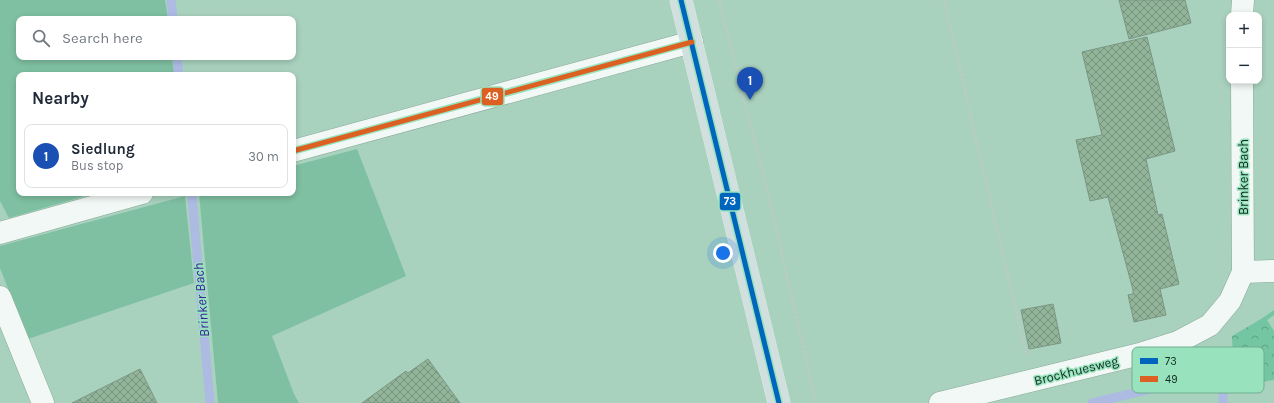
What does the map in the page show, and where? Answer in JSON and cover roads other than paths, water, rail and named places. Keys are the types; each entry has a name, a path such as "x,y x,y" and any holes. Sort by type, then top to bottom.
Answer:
{"main road":[{"path":"681,0 779,403"}],"street":[{"path":"1242,12 1243,0"},
{"path":"296,150 692,42"},
{"name":"Brinker Bach","path":"1242,84 1243,272"},
{"path":"0,233 131,196"},
{"path":"1243,272 1274,271"},
{"name":"Brockhuesweg","path":"1162,347 1178,342 1210,325 1230,301 1243,272"},
{"path":"0,297 42,403"},
{"name":"Brockhuesweg","path":"940,403 1132,356"}],"waterway":[{"name":"Brinker Bach","path":"171,0 173,16"},
{"name":"Brinker Bach","path":"177,60 179,72"},
{"name":"Brinker Bach","path":"192,197 210,403"},
{"name":"Brinker Bach","path":"1092,403 1134,393"},
{"name":"Brinker Bach","path":"1223,393 1223,403"}],"place":[{"name":"Siedlung","path":"750,100"}]}
